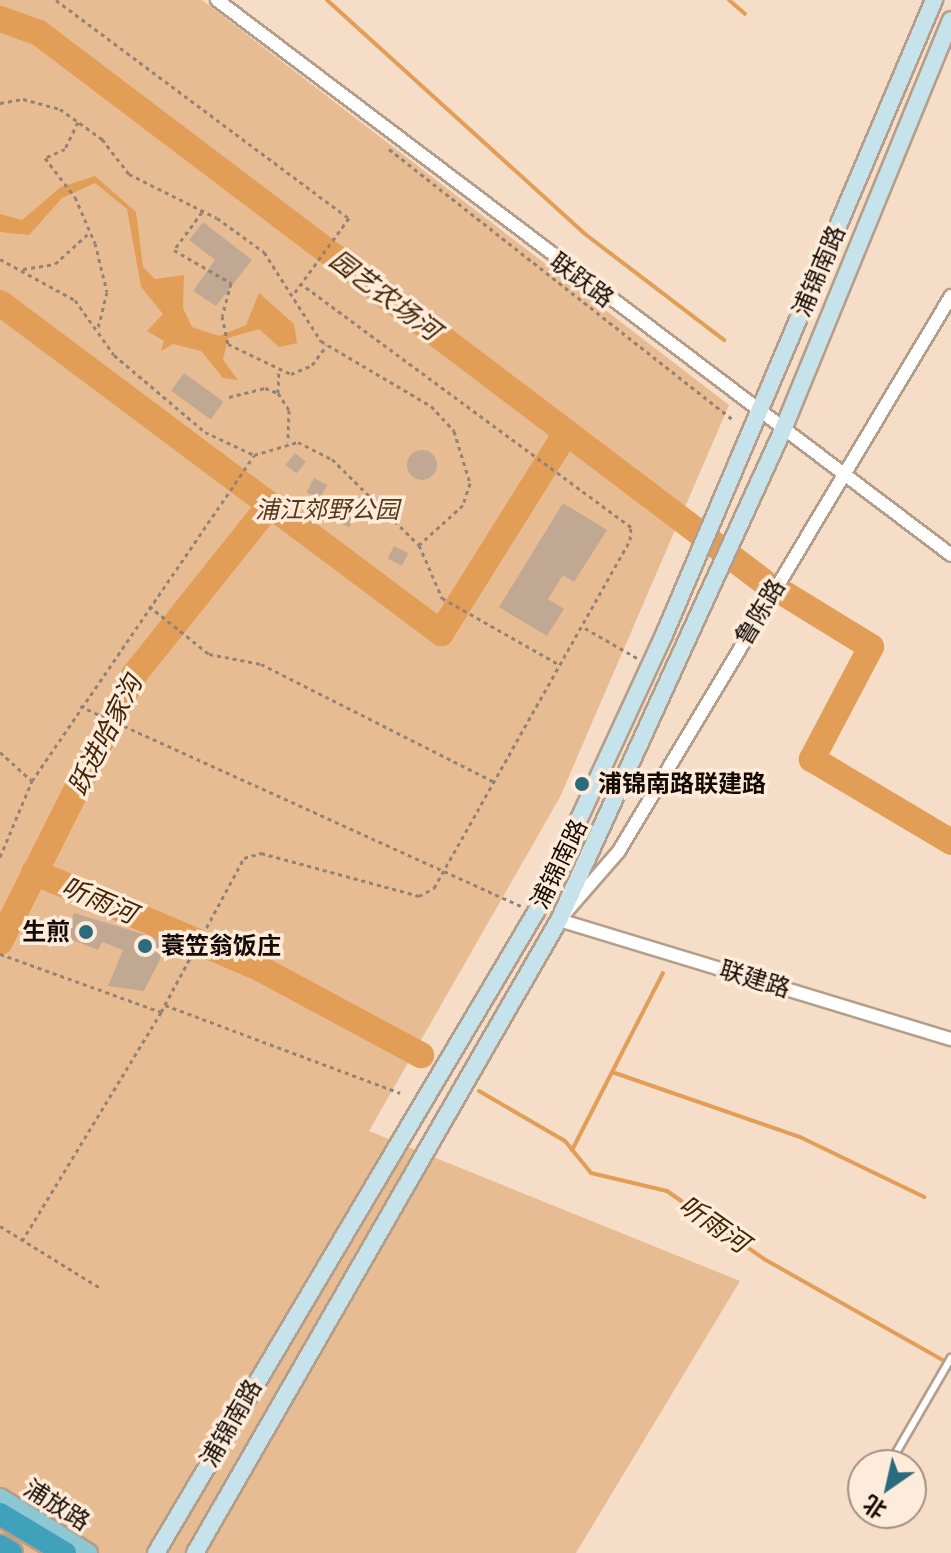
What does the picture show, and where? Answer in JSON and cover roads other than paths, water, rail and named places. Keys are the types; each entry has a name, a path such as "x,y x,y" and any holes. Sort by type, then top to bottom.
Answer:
{"highway":[{"path":"0,1514 65,1553"},
{"path":"0,1546 11,1553"}],"main road":[{"name":"浦锦南路","path":"156,1553 536,912 651,666 934,0"},
{"name":"浦锦南路","path":"195,1553 559,920 782,432 951,20"},
{"name":"浦放路","path":"0,1498 88,1553"},
{"path":"207,1553 213,1522"}],"street":[{"name":"联跃路","path":"217,0 840,477 951,555"},
{"name":"鲁陈路","path":"559,920 619,851 951,296"},
{"name":"联建路","path":"559,920 951,1039"}],"lane":[{"path":"898,1449 951,1358"}],"waterway":[{"path":"327,0 585,234 724,340"},
{"path":"729,0 745,14"},
{"name":"园艺农场河","path":"0,19 39,33 764,582"},
{"path":"0,303 441,633 566,433"},
{"name":"跃进哈家沟","path":"0,942 134,675 268,507"},
{"name":"园艺农场河","path":"785,594 871,647 812,759 951,842"},
{"name":"听雨河","path":"34,872 261,969 421,1055"},
{"path":"572,1150 663,973"},
{"path":"612,1072 800,1137 924,1197"},
{"name":"听雨河","path":"479,1091 565,1141 591,1173 667,1191 764,1259 951,1365"}],"place":[{"name":"浦锦南路联建路","path":"582,784"},
{"name":"生煎","path":"86,932"},
{"name":"蓑笠翁饭庄","path":"145,946"}],"park label":[{"name":"浦江郊野公园","path":"327,510"}]}
